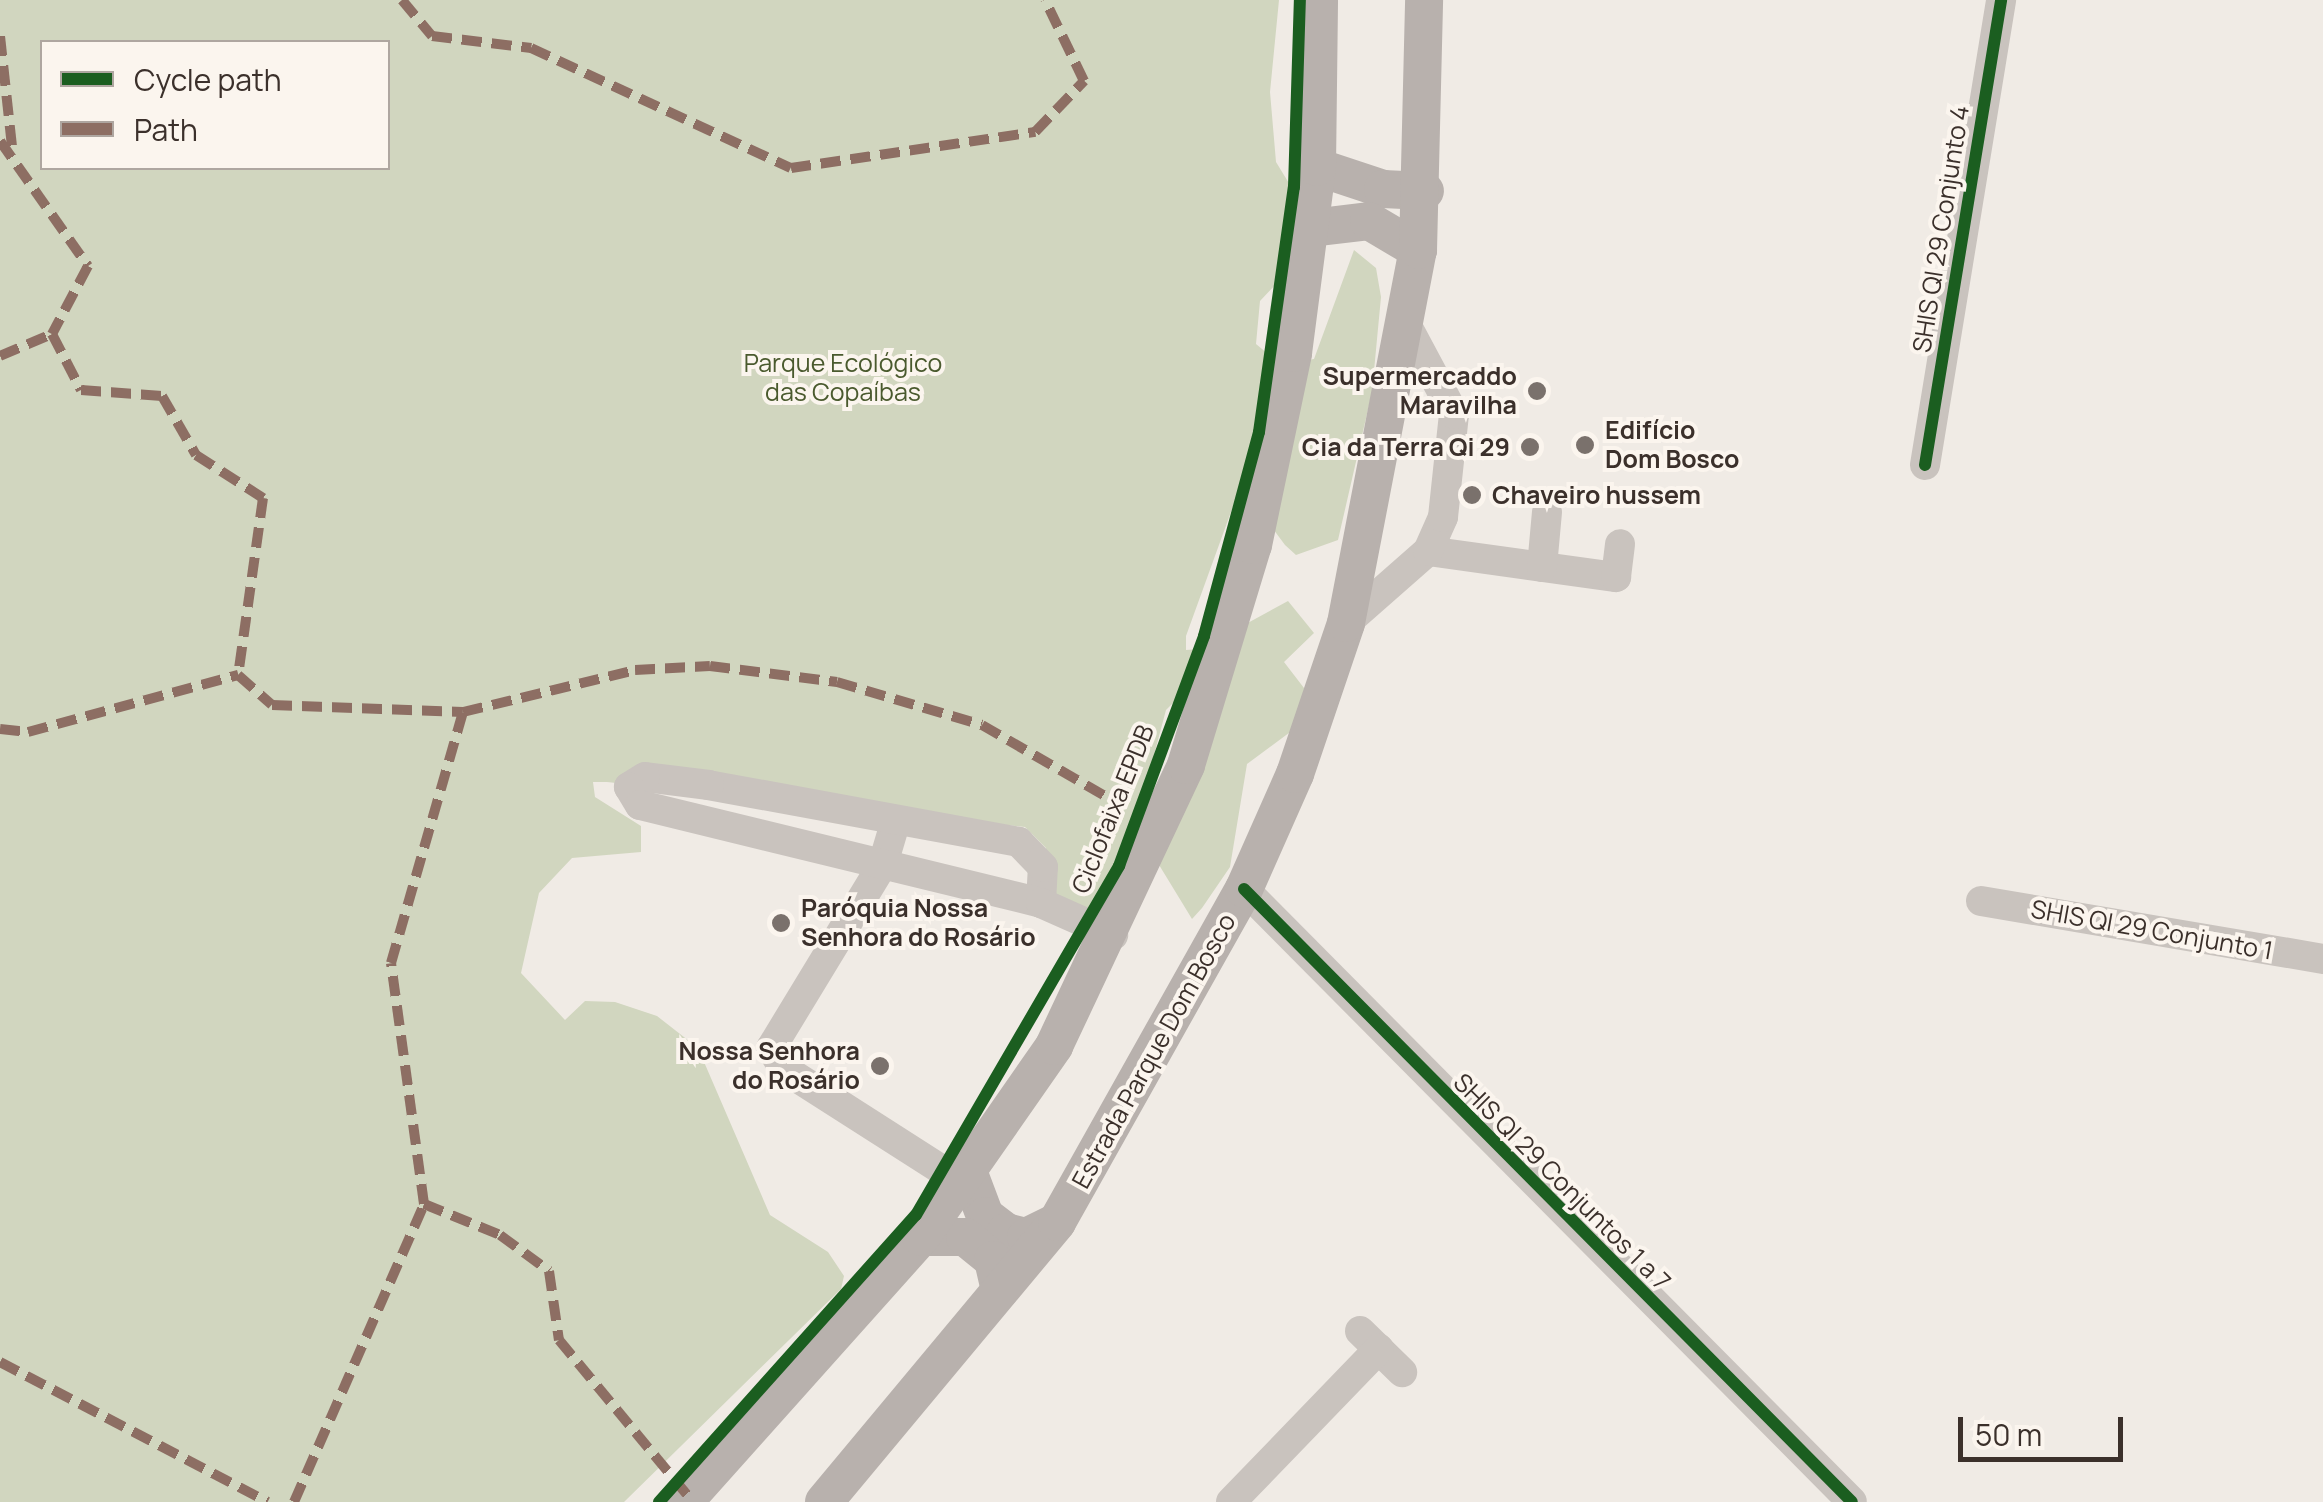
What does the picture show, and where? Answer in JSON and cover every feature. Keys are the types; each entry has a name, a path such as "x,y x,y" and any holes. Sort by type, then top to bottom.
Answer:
{"main road":[{"path":"684,1502 921,1237 1054,1046 1114,935 1186,765 1253,546 1311,228 1317,168 1319,0"},
{"name":"Estrada Parque Dom Bosco","path":"824,1502 1058,1222 1244,889 1346,624 1418,250 1424,191 1424,0"},
{"path":"1317,168 1383,190 1424,191"},
{"path":"1311,228 1369,221 1418,250"},
{"path":"965,1176 985,1216 1006,1232 1026,1237 1058,1222"},
{"path":"921,1237 965,1236 993,1260 1000,1290"}],"street":[{"path":"1408,0 1425,65"},
{"name":"SHIS QI 29 Conjunto 4","path":"1925,465 2001,0"},
{"path":"1346,624 1428,551 1453,465 1454,414 1406,324"},
{"path":"1542,567 1548,512"},
{"path":"1428,551 1616,577 1620,544"},
{"path":"1041,903 1043,867 1027,845 656,778 628,787 640,804 1041,903 1114,935"},
{"path":"896,820 883,864 772,1041 772,1055 965,1176"},
{"name":"SHIS QI 29 Conjuntos 1 a 7","path":"1244,889 1852,1502"},
{"name":"SHIS QI 29 Conjunto 1","path":"1982,901 2323,958"},
{"path":"1231,1502 1369,1340 1402,1372"}],"green space":[{"name":"Parque Ecológico das Copaíbas","path":"0,0 1279,0 1270,92 1276,162 1309,216 1292,267 1260,301 1256,344 1280,364 1314,359 1354,250 1376,268 1381,297 1372,392 1338,540 1296,555 1285,545 1268,522 1257,440 1186,636 1186,650 1200,649 1288,601 1314,633 1284,662 1304,688 1301,724 1247,764 1230,867 1202,908 1192,919 1153,855 1193,683 1166,710 1132,837 1096,914 1058,916 1040,861 1046,848 1025,827 607,782 593,782 595,797 641,826 641,852 572,858 539,893 521,973 565,1020 585,1001 615,1002 657,1016 698,1048 770,1215 828,1252 844,1276 841,1289 624,1502 0,1502"}],"marked path":[{"path":"402,0 432,36 531,48 791,168 1035,132 1084,81 1045,0"},
{"path":"0,36 12,147"},
{"path":"0,141 88,266 52,334 81,390 162,396 196,455 263,498 238,675 272,705 463,712 635,670 710,666 837,682 982,725 1112,800"},
{"path":"0,356 52,334"},
{"path":"0,729 28,732 238,675"},
{"path":"294,1502 424,1204 391,963 463,712"},
{"path":"424,1204 500,1235 549,1271 559,1340 689,1497"},
{"path":"0,1362 268,1502"}],"cycle path":[{"name":"Ciclofaixa EPDB","path":"659,1502 916,1215 1119,866 1204,636 1259,432 1294,187 1300,0"},
{"path":"1925,465 2001,0"},
{"path":"1244,889 1852,1502"}],"place":[{"name":"Supermercaddo Maravilha","path":"1537,391"},
{"name":"Edifício Dom Bosco","path":"1585,445"},
{"name":"Cia da Terra Qi 29","path":"1530,447"},
{"name":"Chaveiro hussem","path":"1472,495"},
{"name":"Paróquia Nossa Senhora do Rosário","path":"781,923"},
{"name":"Nossa Senhora do Rosário","path":"880,1066"}]}
